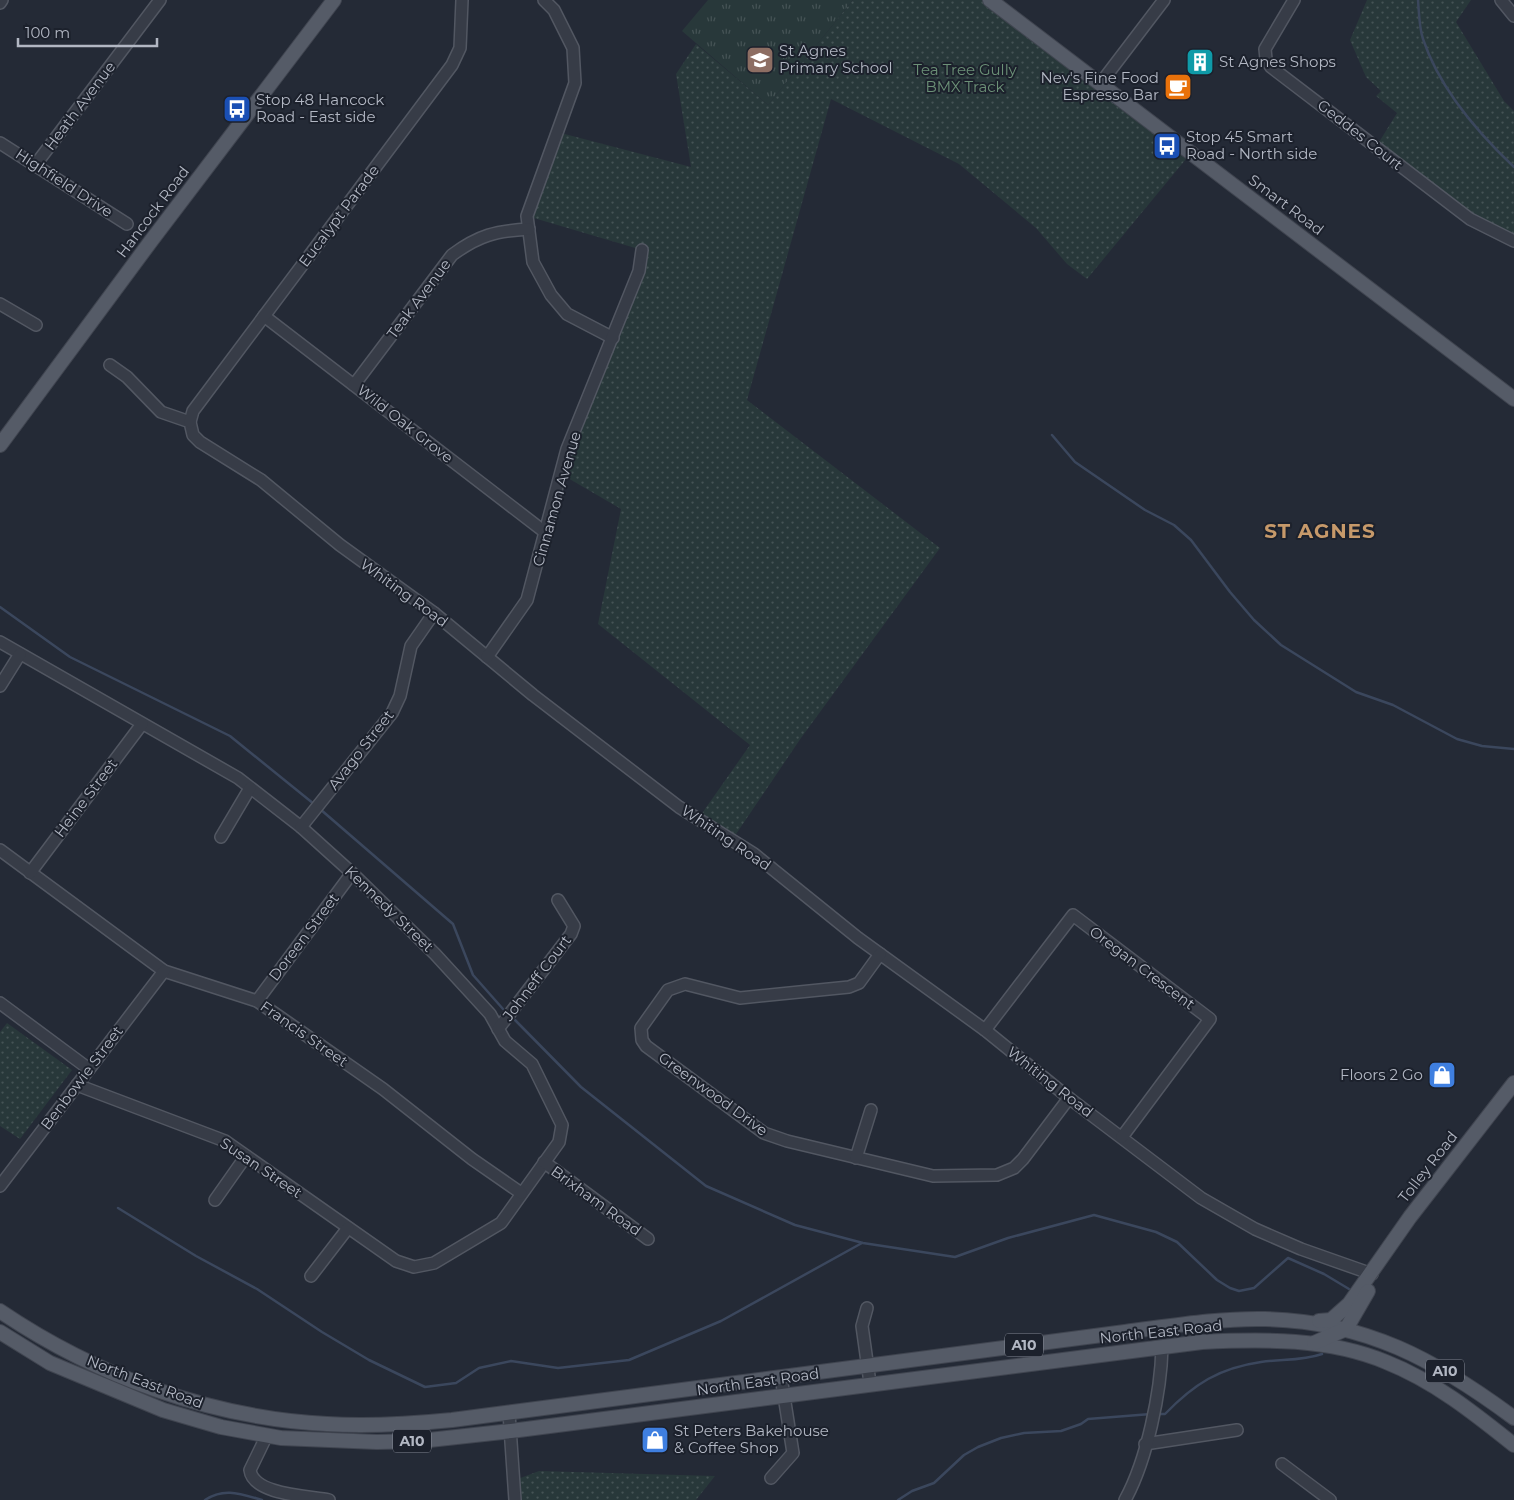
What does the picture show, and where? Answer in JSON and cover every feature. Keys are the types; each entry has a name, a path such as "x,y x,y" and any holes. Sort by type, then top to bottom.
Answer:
{"main road":[{"name":"Hancock Road","path":"0,444 334,0"},
{"name":"Smart Road","path":"990,0 1514,399"},
{"name":"Tolley Road","path":"1350,1304 1410,1217 1514,1083"},
{"path":"1371,1336 1364,1315 1372,1274"},
{"path":"1313,1343 1346,1329 1368,1291"},
{"path":"1310,1321 1331,1320 1350,1304"},
{"path":"1350,1304 1344,1319 1346,1329 1358,1344 1375,1351 1397,1367"},
{"name":"North East Road","path":"1,1313 45,1340 109,1372 183,1399 254,1416 354,1426 452,1420 1125,1332 1182,1325 1264,1319 1310,1321 1346,1329 1371,1336 1414,1353 1451,1374 1514,1418"},
{"path":"1125,1332 1153,1339 1162,1347 1166,1339 1182,1325"},
{"name":"North East Road","path":"0,1332 50,1363 163,1410 221,1427 281,1438 377,1442 420,1441 510,1431 1162,1347 1248,1340 1313,1343 1361,1354 1397,1367 1440,1390 1514,1445"}],"street":[{"name":"Heath Avenue","path":"36,164 160,0"},
{"name":"Eucalypt Parade","path":"190,422 193,411 452,65 460,48 462,0"},
{"path":"544,0 554,10 573,48 575,83 528,216 533,262 551,295 567,314 613,338"},
{"path":"1100,84 1164,0"},
{"name":"Geddes Court","path":"1294,0 1265,49 1266,59 1271,67 1470,219 1514,241"},
{"path":"1501,0 1514,16"},
{"name":"Highfield Drive","path":"0,143 36,164 127,224"},
{"name":"Teak Avenue","path":"354,385 452,255 472,240 500,231 529,229"},
{"name":"Cinnamon Avenue","path":"486,657 527,600 568,450 639,271 642,250"},
{"path":"0,304 36,325"},
{"name":"Wild Oak Grove","path":"264,316 546,533"},
{"path":"110,365 127,377 161,412 190,422"},
{"name":"Whiting Road","path":"190,422 193,435 200,442 261,480 340,545 434,613 486,657 680,807 754,854 880,954 985,1030 1069,1098 1201,1198 1255,1229 1301,1249 1372,1274"},
{"name":"Avago Street","path":"301,827 392,713 400,696 411,646 434,613"},
{"name":"Kennedy Street","path":"0,642 238,778 301,827 352,872 436,954 490,1014 505,1041 532,1064 562,1125 559,1142 501,1223 434,1263"},
{"path":"0,686 20,654"},
{"name":"Heine Street","path":"30,873 142,724"},
{"path":"221,837 250,788"},
{"name":"Francis Street","path":"0,850 164,971 257,1001 383,1089 472,1159 521,1194"},
{"name":"Doreen Street","path":"257,1001 352,872"},
{"name":"Johneff Court","path":"498,1029 571,934 574,926 558,900"},
{"name":"Oregan Crescent","path":"985,1030 1073,915 1210,1020 1122,1137"},
{"name":"Greenwood Drive","path":"880,954 859,983 849,987 740,998 685,984 668,990 641,1028 642,1040 646,1046 764,1133 787,1141 933,1176 997,1175 1014,1168 1069,1098"},
{"name":"Benbowie Street","path":"0,1186 164,971"},
{"path":"0,1003 89,1069"},
{"name":"Susan Street","path":"77,1085 225,1141 396,1261 414,1267 434,1263"},
{"path":"856,1158 871,1110"},
{"path":"215,1200 246,1156"},
{"name":"Brixham Road","path":"544,1162 648,1239"},
{"path":"312,1276 348,1228"},
{"path":"867,1308 862,1326 866,1366 870,1384"},
{"path":"1125,1500 1139,1470 1154,1408 1161,1370 1162,1347"},
{"path":"771,1478 792,1453 781,1377"},
{"path":"509,1413 515,1500"},
{"path":"1145,1444 1237,1430"},
{"path":"266,1435 252,1464 251,1476 255,1481 273,1496 329,1500"},
{"path":"1282,1464 1330,1500"}],"green space":[{"name":"St Agnes Primary School","path":"708,0 853,0 768,105 682,31"},
{"name":"Tea Tree Gully BMX Track","path":"853,0 990,0 1191,153 1087,279 1067,264 1036,228 959,164 831,99 747,400 940,548 801,738 732,840 698,819 750,745 598,624 621,509 561,474 642,250 527,216 557,132 691,167 676,74 696,44 768,105"},
{"path":"1367,0 1471,0 1456,22 1504,101 1514,111 1514,241 1470,219 1376,147 1397,113 1376,96 1381,91 1366,77 1350,40"},
{"path":"7,1023 72,1070 20,1139 0,1126 0,1032"},
{"path":"539,1471 715,1476 696,1500 515,1500 515,1480"}],"waterway":[{"path":"1418,0 1422,34 1430,57 1449,92 1474,124 1514,167"},
{"path":"1052,435 1075,462 1145,510 1174,525 1191,540 1230,592 1254,620 1281,645 1356,692 1393,705 1457,739 1482,746 1514,749"},
{"path":"0,607 70,657 230,736 314,804"},
{"path":"320,809 453,924 473,975 503,1009"},
{"path":"515,1020 581,1087 706,1186 795,1225 863,1243 955,1257 1008,1238 1094,1215 1156,1232 1177,1242 1217,1280 1239,1291 1254,1288 1288,1258 1324,1274 1349,1289"},
{"path":"118,1208 196,1256 257,1289 322,1332 369,1360 425,1387 456,1383 479,1368 511,1361 558,1368 629,1360 721,1321 862,1243"},
{"path":"1157,1414 1165,1414 1197,1386 1232,1368 1322,1354"},
{"path":"898,1500 912,1491 934,1483 964,1455 1001,1438 1024,1433 1061,1431 1081,1424 1088,1419 1151,1414"},
{"path":"205,1500 212,1496 226,1493 240,1494 262,1500"}],"place":[{"name":"St Agnes Primary School","path":"760,60"},
{"name":"St Agnes Shops","path":"1200,62"},
{"name":"Nev's Fine Food Espresso Bar","path":"1178,87"},
{"name":"Stop 48 Hancock Road - East side","path":"237,109"},
{"name":"Stop 45 Smart Road - North side","path":"1167,146"},
{"name":"Floors 2 Go","path":"1442,1075"},
{"name":"St Peters Bakehouse & Coffee Shop","path":"655,1440"}],"district":[{"name":"ST AGNES","path":"1320,531"}]}
